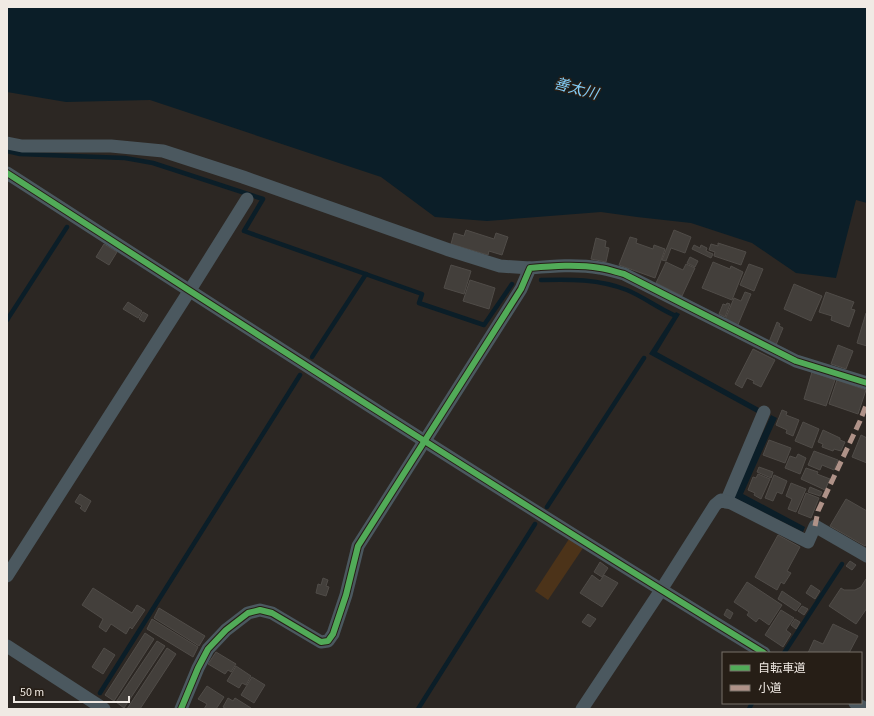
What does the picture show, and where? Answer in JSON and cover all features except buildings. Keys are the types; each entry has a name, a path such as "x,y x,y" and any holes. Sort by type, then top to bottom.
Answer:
{"street":[{"path":"7,143 22,146 111,146 163,151 243,177 449,250 500,266 530,268 585,266 601,268 624,274 796,361 867,383"},
{"path":"7,173 425,441 762,652"},
{"path":"7,576 247,199"},
{"path":"181,709 198,668 208,649 226,630 248,613 260,610 272,613 321,642 328,641 333,634 346,595 358,546 521,289 530,268"},
{"path":"726,502 764,412"},
{"path":"582,709 715,505 721,500 731,503 808,542 815,526 867,556"},
{"path":"7,646 104,709"},
{"path":"857,704 866,709"}],"shaded area":[{"path":"569,539 583,548 548,600 535,591"}],"water":[{"name":"善太川","path":"7,7 867,7 867,203 856,200 836,278 796,273 752,243 691,223 601,212 487,221 435,217 381,177 150,100 66,102 7,92"},
{"path":"676,312 680,314 657,352 759,408 757,413 649,354"},
{"path":"771,415 777,418 743,494 805,527 803,532 733,497"}],"waterway":[{"path":"7,151 20,154 125,158 153,163 263,199 244,231 422,294 419,303 484,325 512,284"},
{"path":"7,320 67,227"},
{"path":"312,357 366,274"},
{"path":"541,280 584,280 616,286 639,296 676,316 675,317"},
{"path":"547,507 644,358"},
{"path":"100,693 300,375"},
{"path":"418,709 535,524"},
{"path":"785,652 842,564"},
{"path":"749,709 752,704"}],"marked path":[{"path":"815,526 818,511 867,403"}],"cycle path":[{"path":"7,173 479,475 762,652"},
{"path":"181,709 198,668 208,649 226,630 248,613 260,610 272,613 321,642 328,641 333,634 346,595 358,546 521,289 530,268 583,266 603,268 624,274 796,361 867,383"}]}
